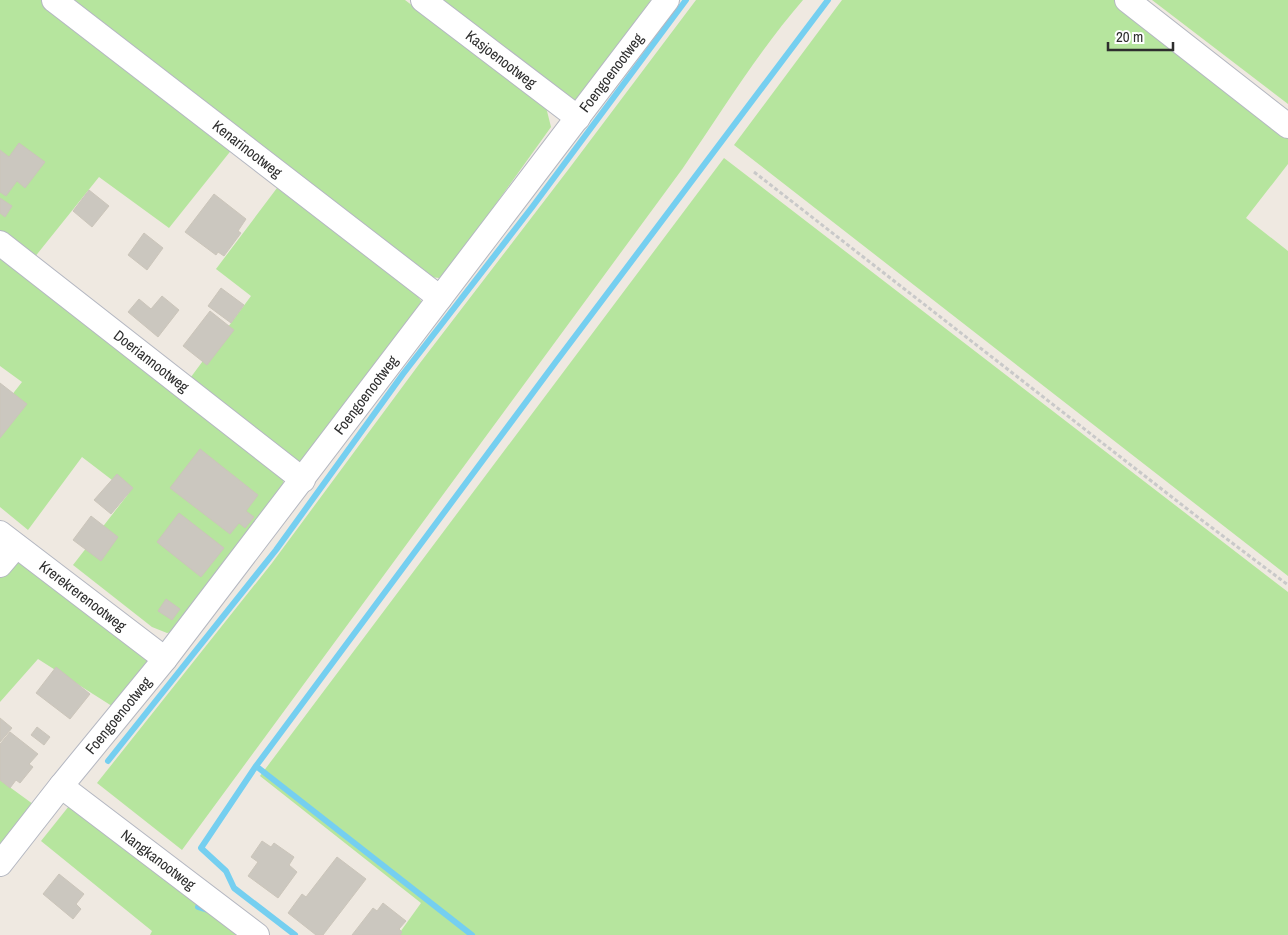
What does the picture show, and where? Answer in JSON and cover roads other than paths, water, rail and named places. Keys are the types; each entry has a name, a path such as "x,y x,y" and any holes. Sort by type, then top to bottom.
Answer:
{"street":[{"name":"Kenarinootweg","path":"54,0 440,298"},
{"name":"Kasjoenootweg","path":"423,0 578,118"},
{"name":"Foengoenootweg","path":"0,864 165,659 667,0"},
{"path":"1127,0 1288,126"},
{"name":"Doeriannootweg","path":"0,243 303,480"},
{"path":"0,565 8,539"},
{"name":"Krerekrerenootweg","path":"8,539 165,659"},
{"name":"Nangkanootweg","path":"61,786 257,935"}],"waterway":[{"path":"108,761 276,550 403,374 533,206 686,0"},
{"path":"472,935 256,766 555,363 828,0"},
{"path":"256,766 201,848 226,871 234,888 295,935"},
{"path":"198,907 211,911"}]}
